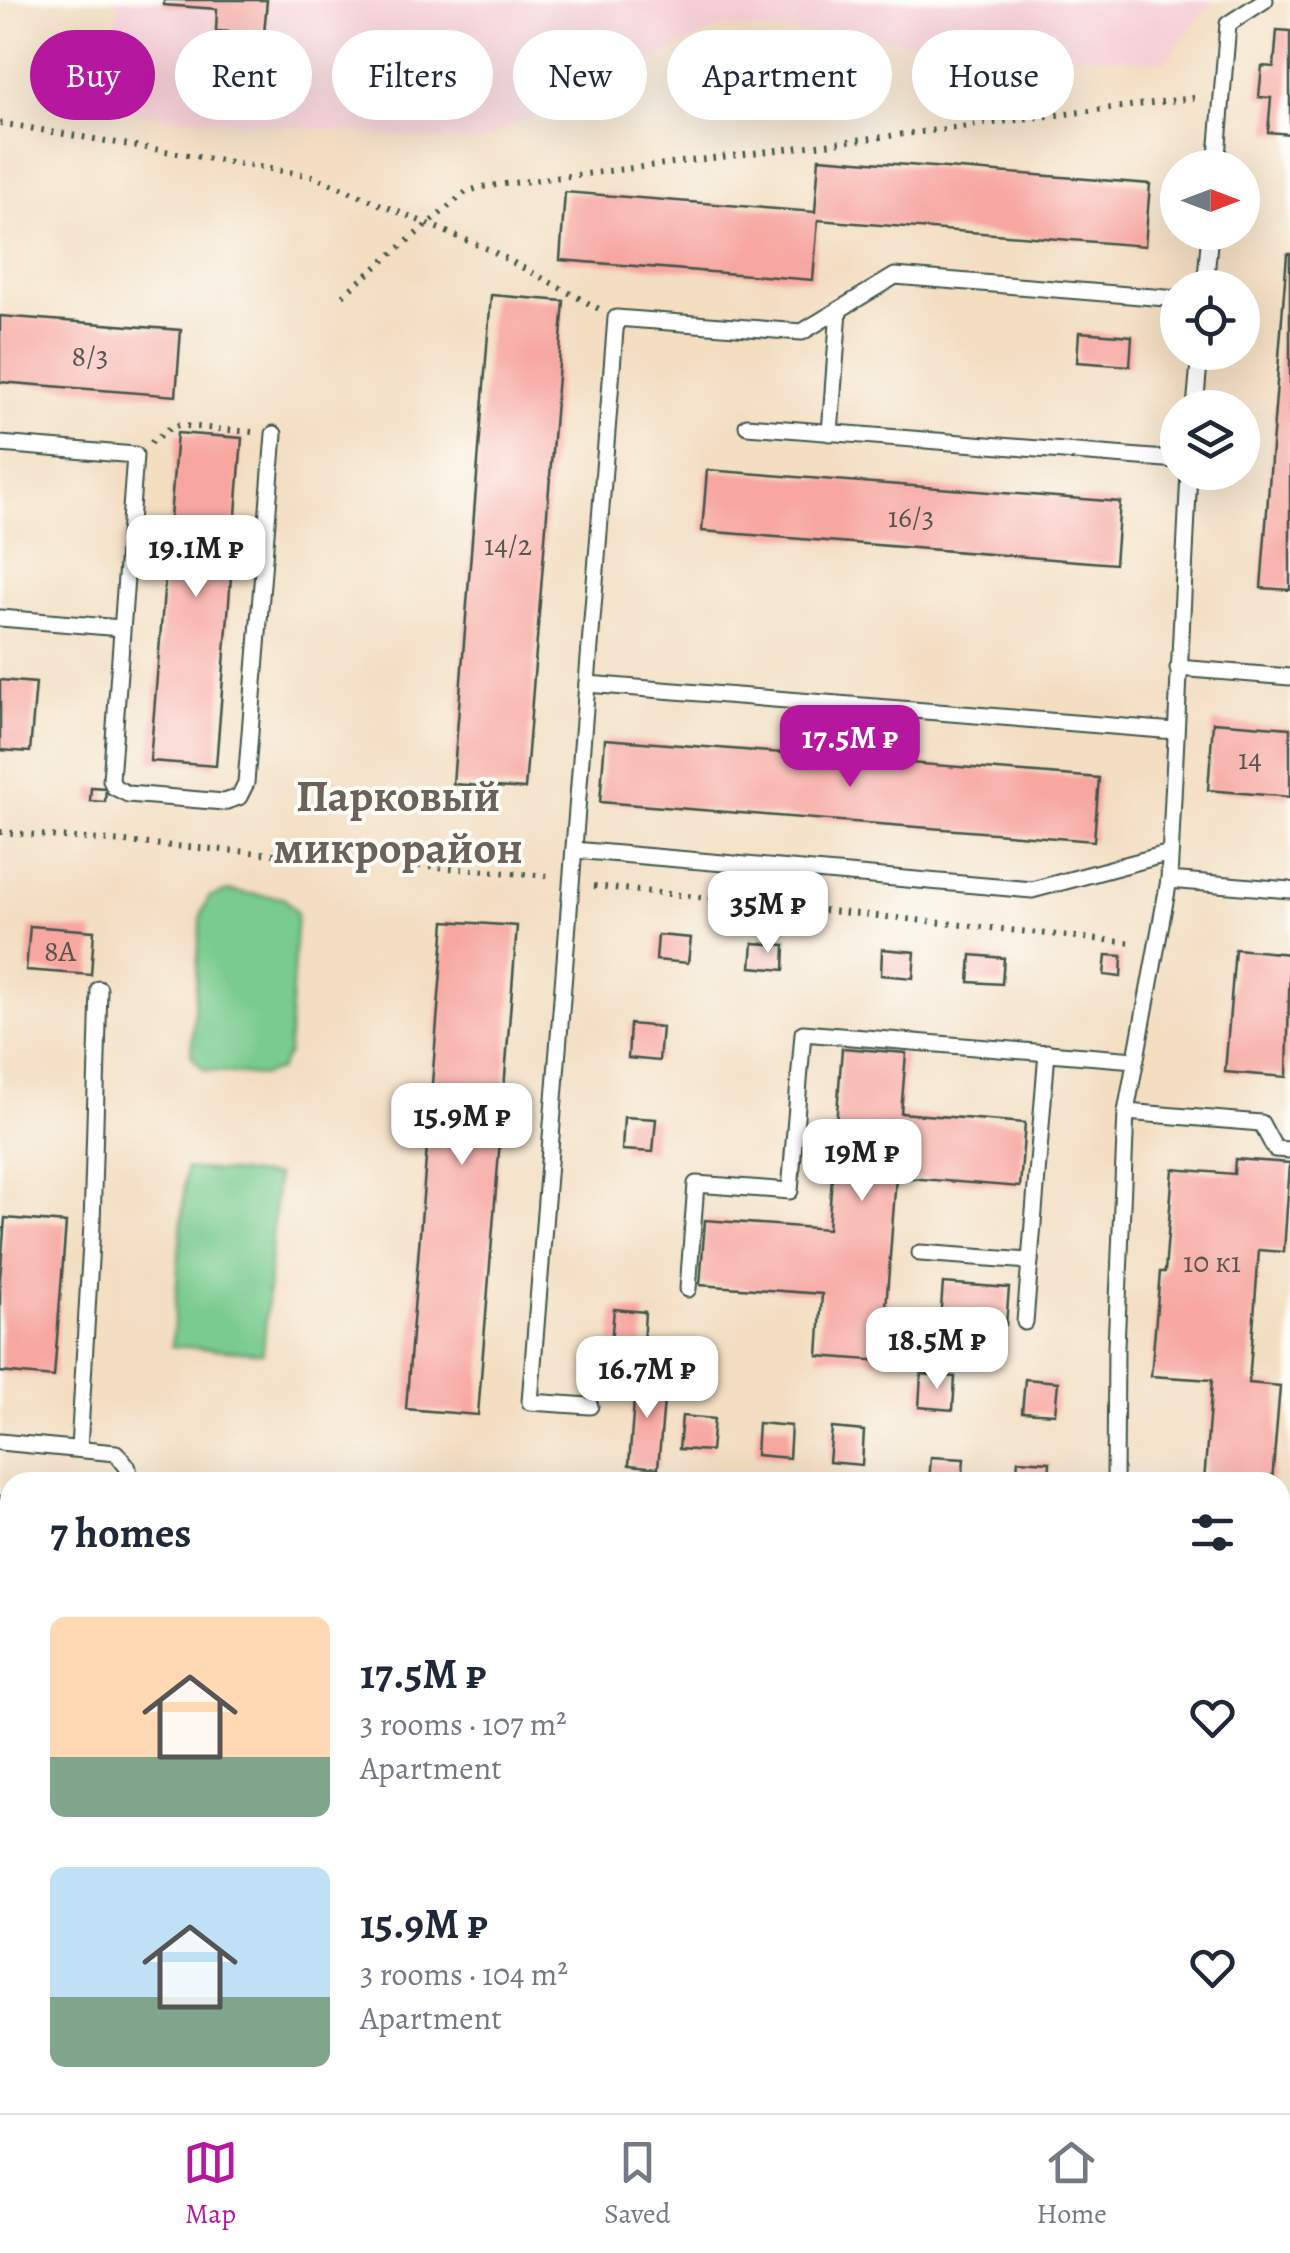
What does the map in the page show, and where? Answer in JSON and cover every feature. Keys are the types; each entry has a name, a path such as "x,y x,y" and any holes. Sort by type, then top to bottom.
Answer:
{"lane":[{"path":"1217,150 1228,24 1265,0"},
{"path":"590,1406 530,1402 616,318 802,332 895,276 1160,298"},
{"path":"830,432 840,310"},
{"path":"748,426 1160,459"},
{"path":"0,444 135,455 110,772 114,787 128,794 224,802 239,797 246,783 274,434"},
{"path":"1115,1472 1126,1112 1169,880 1189,490"},
{"path":"0,618 121,628"},
{"path":"1178,668 1290,677"},
{"path":"587,684 1175,731"},
{"path":"574,850 1032,890 1170,853"},
{"path":"1169,880 1290,890"},
{"path":"79,1448 92,1225 99,989"},
{"path":"688,1289 696,1184 790,1192 803,1033 1135,1060"},
{"path":"1026,1322 1047,1052"},
{"path":"1126,1112 1261,1124 1275,1149 1290,1150"},
{"path":"920,1253 1030,1262"},
{"path":"0,1442 116,1454 128,1472"}],"path":[{"path":"342,295 466,192 481,187 1222,95"},
{"path":"0,123 312,176 490,250 616,318"},
{"path":"135,455 174,426 274,434"}],"shaded area":[{"path":"118,0 1213,0 1165,62 1074,55 1074,30 912,30 912,42 892,40 892,30 667,30 667,53 647,63 647,30 513,30 513,120 526,120 477,143 212,120 312,120 312,30 175,30 175,117 155,115 155,30 116,30"}],"green space":[{"path":"228,891 284,898 297,913 288,1053 279,1070 260,1076 204,1070 191,1055 201,915 209,897"},
{"path":"186,1168 277,1176 263,1353 172,1346"}],"building":[{"path":"164,0 267,0 264,30 216,30 217,9 164,5"},
{"path":"1277,30 1290,31 1290,134 1268,132 1271,98 1259,97 1262,66 1274,67"},
{"path":"819,158 1150,184 1145,246 818,220 813,280 560,260 565,192 815,212"},
{"path":"1290,254 1290,590 1261,588"},
{"path":"491,295 564,301 525,789 453,784"},
{"path":"0,316 181,330 176,396 0,382"},
{"path":"1079,332 1132,336 1130,366 1077,362"},
{"path":"177,433 242,438 216,766 150,761"},
{"path":"707,470 1120,502 1115,564 702,531"},
{"path":"0,680 36,683 30,752 0,750"},
{"path":"1213,722 1290,728 1290,797 1208,790"},
{"path":"605,739 1099,778 1094,841 600,802"},
{"path":"91,787 106,788 105,802 90,801"},
{"path":"445,921 517,926 478,1415 406,1409"},
{"path":"30,926 94,931 91,975 26,970"},
{"path":"658,935 691,938 688,963 656,960"},
{"path":"753,943 785,945 784,970 751,967"},
{"path":"882,949 915,952 913,978 881,975"},
{"path":"1235,949 1290,954 1287,1077 1225,1072"},
{"path":"971,955 1004,958 1002,984 969,982"},
{"path":"1106,955 1122,956 1121,977 1104,975"},
{"path":"630,1024 662,1027 659,1061 628,1058"},
{"path":"842,1048 906,1053 901,1113 1025,1123 1020,1187 896,1177 882,1361 818,1356 822,1294 700,1285 705,1220 828,1229"},
{"path":"624,1117 656,1119 653,1152 622,1150"},
{"path":"1235,1159 1290,1163 1284,1252 1259,1250 1249,1383 1280,1386 1273,1472 1205,1472 1212,1380 1151,1376 1173,1169 1234,1174"},
{"path":"5,1218 66,1223 54,1377 0,1372 0,1278"},
{"path":"943,1283 1009,1288 1006,1325 940,1320"},
{"path":"614,1309 645,1312 643,1345 611,1343"},
{"path":"921,1374 955,1377 953,1410 919,1407"},
{"path":"636,1375 666,1378 658,1468 629,1465"},
{"path":"1025,1379 1058,1382 1055,1414 1022,1412"},
{"path":"682,1416 714,1419 711,1451 679,1449"},
{"path":"758,1423 791,1426 789,1458 756,1455"},
{"path":"832,1428 864,1431 862,1465 829,1462"},
{"path":"931,1457 964,1459 963,1472 930,1472"},
{"path":"1018,1460 1050,1462 1050,1472 1017,1472"}],"district":[{"name":"Парковый микрорайон","path":"398,821"}]}
